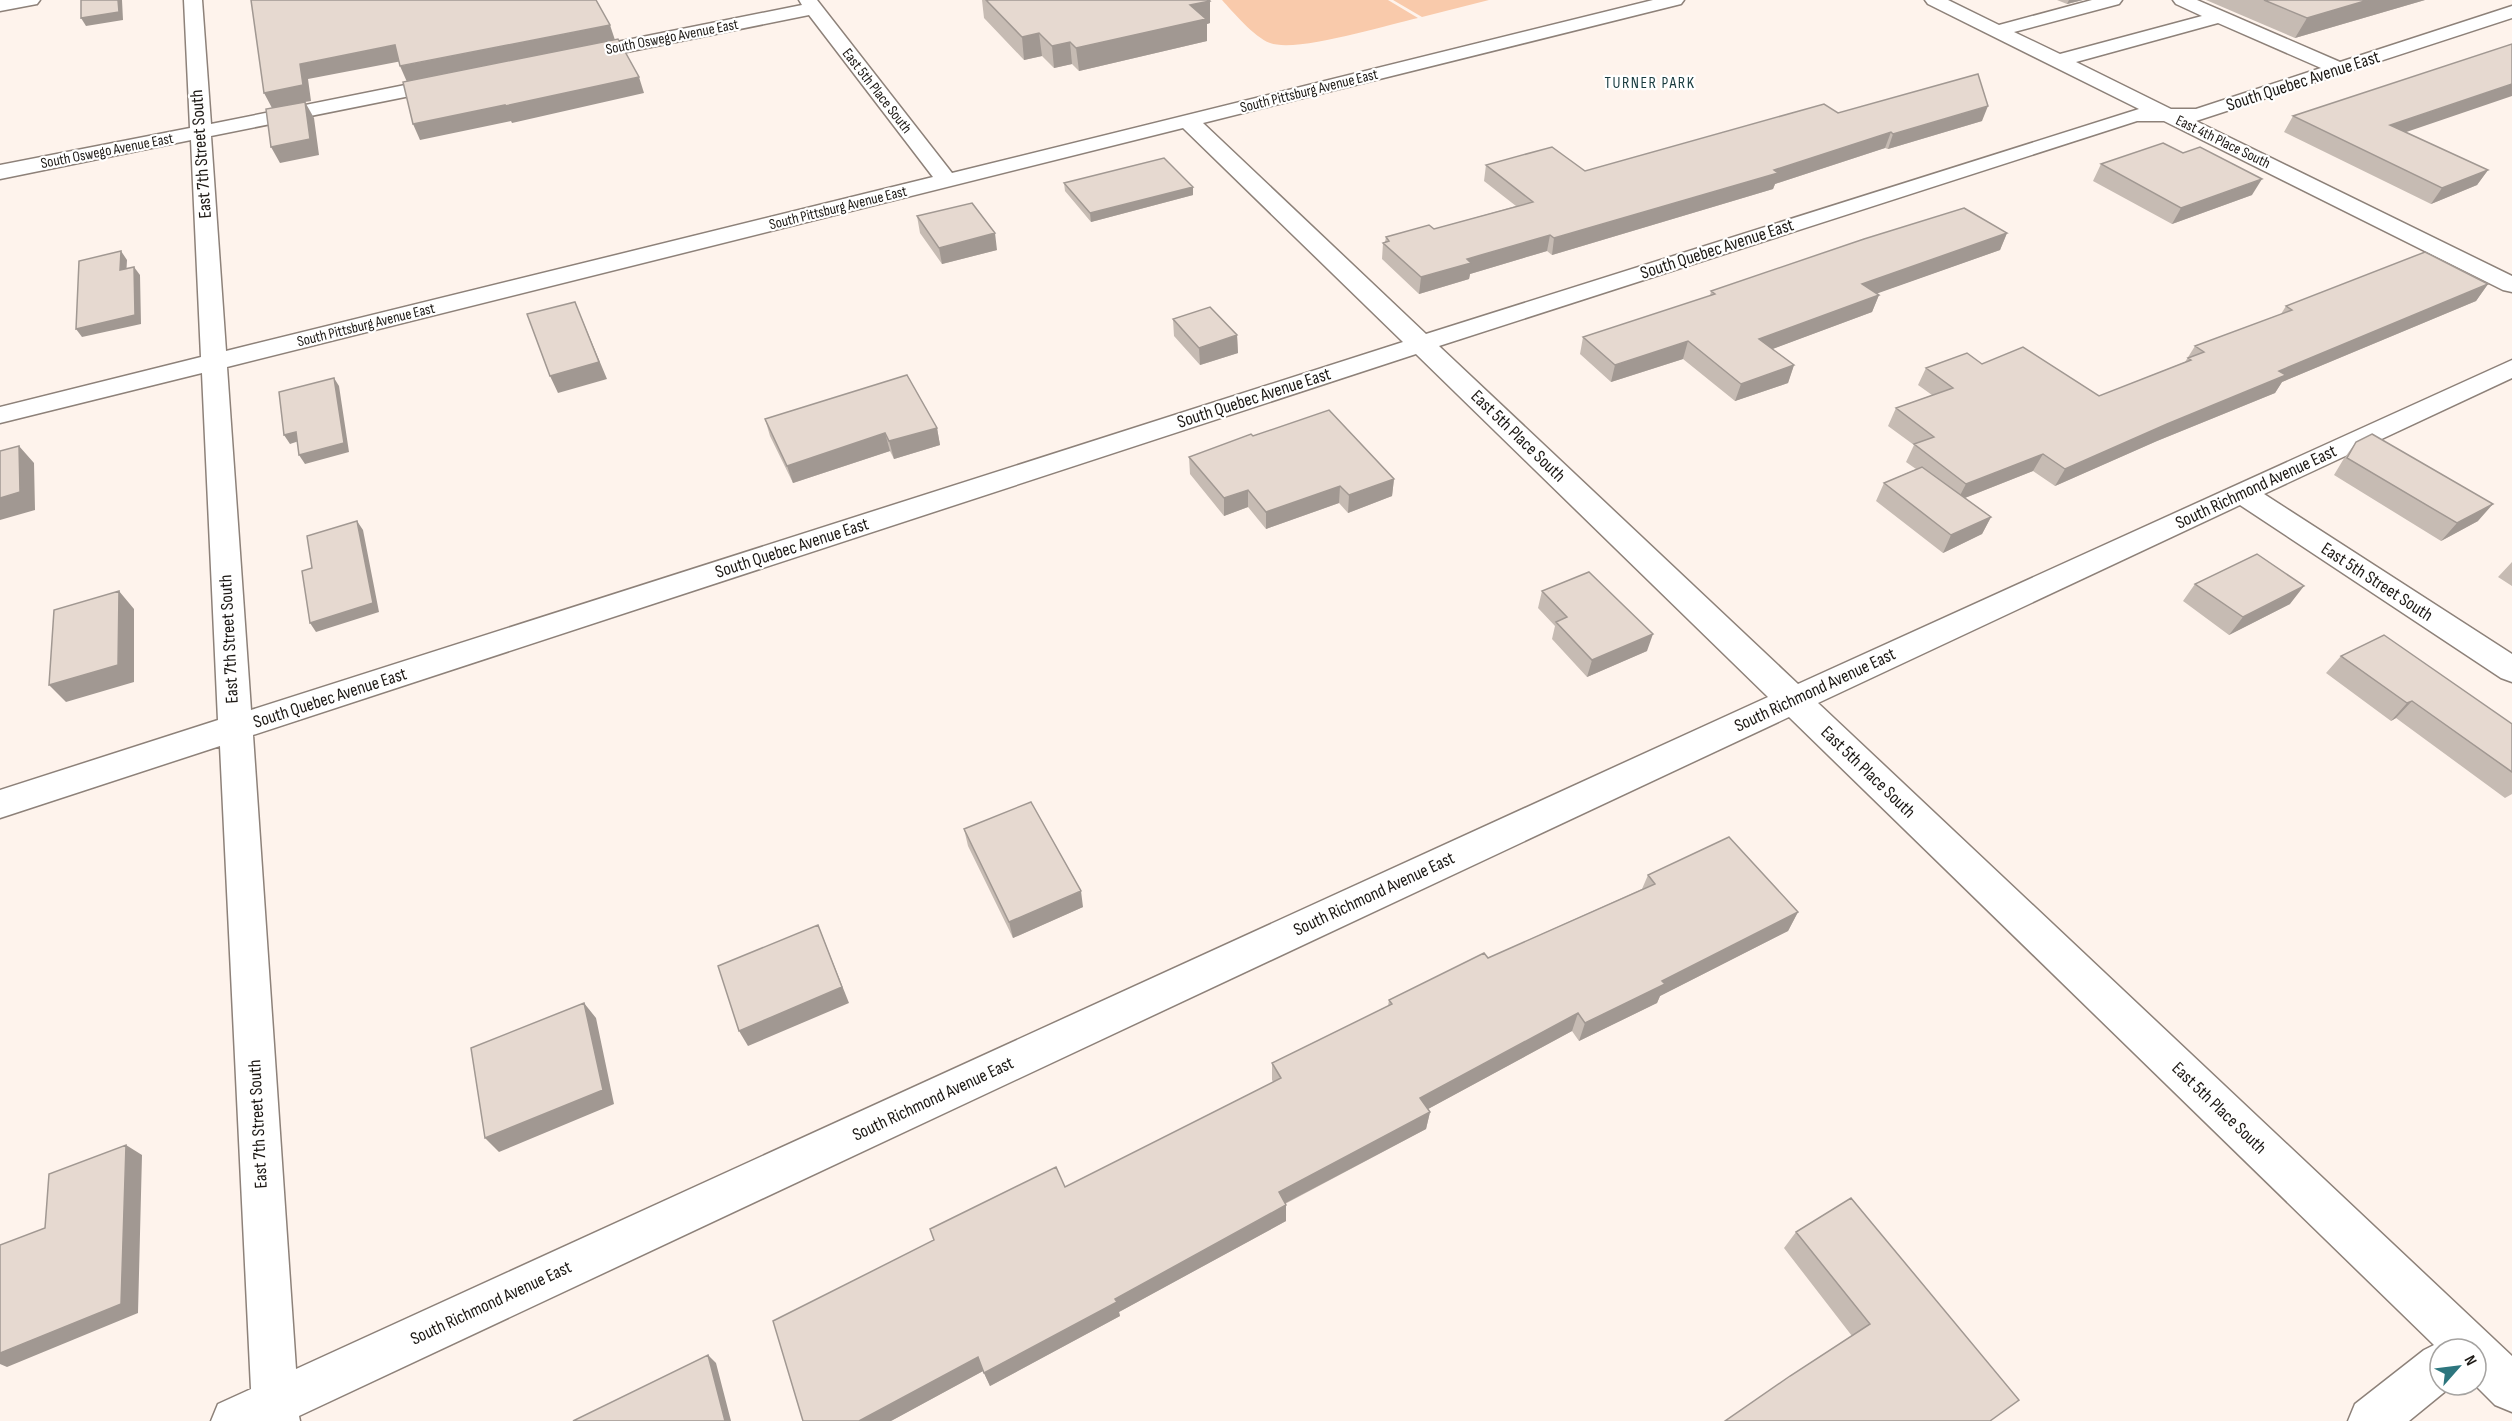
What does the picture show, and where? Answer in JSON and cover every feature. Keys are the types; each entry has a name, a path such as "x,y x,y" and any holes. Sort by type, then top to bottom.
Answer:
{"street":[{"path":"0,5 31,0"},
{"name":"East 7th Street South","path":"193,0 234,729 262,1415"},
{"name":"South Pittsburg Avenue East","path":"0,415 1675,0"},
{"name":"East 4th Place South","path":"1934,0 2512,285"},
{"path":"1996,31 2113,0"},
{"path":"2182,0 2338,69"},
{"name":"South Oswego Avenue East","path":"563,59 811,4"},
{"name":"East 5th Place South","path":"811,4 948,181"},
{"name":"South Quebec Avenue East","path":"0,804 2136,115 2198,115 2512,12"},
{"path":"2058,61 2220,17"},
{"name":"South Oswego Avenue East","path":"0,172 469,78"},
{"name":"East 5th Place South","path":"1188,121 1793,700 2448,1337"},
{"name":"South Richmond Avenue East","path":"262,1415 1793,700 2512,368"},
{"name":"East 5th Street South","path":"2243,494 2512,670"},
{"name":"East 5th Place South","path":"2488,1370 2512,1388"},
{"path":"2372,1421 2428,1379"}],"shaded area":[{"path":"1222,0 1388,0 1418,18 1320,41 1283,45 1270,43 1257,35"},
{"path":"1393,0 1489,0 1422,17"}],"building":[{"path":"81,0 118,0 119,12 81,18"},
{"path":"251,0 596,0 610,25 400,66 395,45 300,64 303,85 264,93"},
{"path":"986,0 1210,1 1190,5 1206,19 1076,48 1070,42 1052,46 1039,33 1022,37"},
{"path":"2264,0 2368,0 2307,18"},
{"path":"618,39 639,77 413,124 403,82"},
{"path":"2512,44 2512,84 2390,125 2488,170 2442,188 2293,116"},
{"path":"1978,74 1988,106 1893,134 1891,132 1774,170 1778,173 1554,238 1550,235 1467,259 1471,263 1421,277 1383,243 1389,241 1386,237 1429,225 1434,229 1533,202 1486,165 1552,147 1585,171 1824,104 1838,113"},
{"path":"305,102 310,139 271,147 266,109"},
{"path":"2163,143 2183,153 2200,147 2262,179 2181,208 2101,164"},
{"path":"1164,158 1193,187 1090,213 1064,183"},
{"path":"972,203 995,233 939,248 917,216"},
{"path":"1964,208 2007,233 1862,284 1879,295 1759,339 1794,365 1741,384 1688,341 1615,365 1583,337 1715,294 1711,291 1864,239"},
{"path":"121,251 120,270 134,267 135,315 76,329 79,261"},
{"path":"2425,252 2488,284 2279,371 2286,375 2065,469 2043,454 1966,484 1914,444 1934,437 1896,408 1953,388 1926,368 1967,353 1982,364 2023,347 2099,396 2191,360 2188,358 2204,352 2195,346 2292,310 2286,306"},
{"path":"575,302 599,362 550,376 527,314"},
{"path":"1210,307 1237,335 1199,348 1173,319"},
{"path":"907,375 937,428 889,441 885,433 787,466 765,419"},
{"path":"334,378 344,443 299,455 296,432 284,435 279,392"},
{"path":"1329,410 1394,479 1349,495 1340,486 1266,512 1248,490 1224,498 1189,457 1251,434 1253,436"},
{"path":"2372,434 2493,504 2457,523 2347,458 2356,442"},
{"path":"19,446 20,492 0,498 0,451"},
{"path":"1922,467 1991,517 1951,535 1884,483"},
{"path":"357,521 373,603 310,623 302,571 312,568 307,536"},
{"path":"2257,554 2304,586 2243,617 2195,584"},
{"path":"1589,572 1653,634 1592,660 1556,622 1567,617 1542,591"},
{"path":"119,591 118,665 49,685 54,610"},
{"path":"2384,635 2512,724 2512,772 2412,701 2407,703 2341,656"},
{"path":"1031,802 1081,891 1009,922 964,829"},
{"path":"1729,837 1798,912 1662,981 1665,984 1585,1023 1578,1013 1420,1098 1430,1112 1279,1192 1286,1205 1115,1299 1117,1302 984,1373 978,1357 859,1421 803,1421 773,1321 934,1240 930,1229 1056,1167 1065,1187 1281,1078 1272,1063 1392,1004 1389,1000 1484,953 1488,958 1655,884 1648,875"},
{"path":"818,925 842,987 739,1031 718,966"},
{"path":"584,1003 603,1090 485,1138 471,1048"},
{"path":"126,1145 121,1304 0,1353 0,1245 45,1228 49,1174"},
{"path":"1851,1198 2019,1400 1990,1421 1725,1421 1870,1324 1796,1232"},
{"path":"708,1355 725,1421 573,1421"}],"district":[{"name":"TURNER PARK","path":"1650,83"}]}
